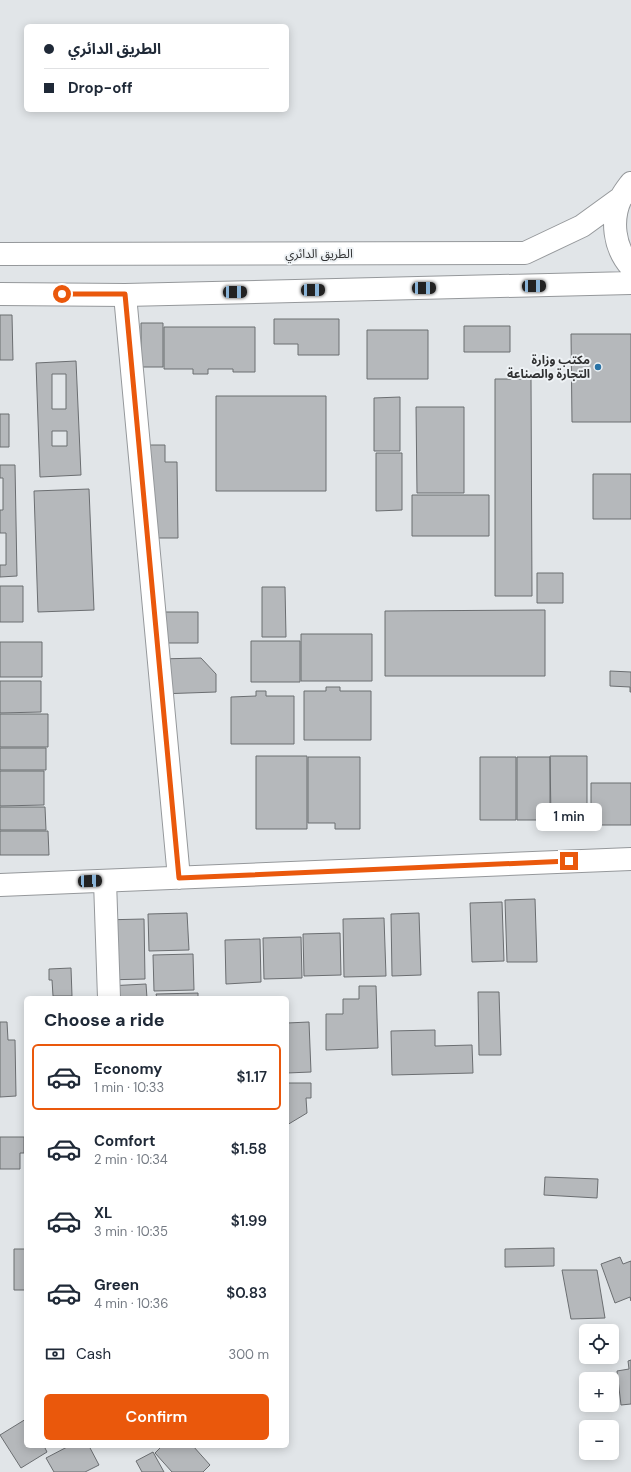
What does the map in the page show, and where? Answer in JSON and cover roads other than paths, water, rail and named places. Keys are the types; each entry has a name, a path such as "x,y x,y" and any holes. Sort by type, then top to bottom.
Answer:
{"main road":[{"name":"الطريق الدائري","path":"0,254 525,253 582,226 626,190"},
{"path":"626,190 616,212 615,229 618,245 625,260 631,267"},
{"path":"0,294 125,294 631,283"},
{"path":"125,294 179,878"},
{"path":"0,885 631,859"},
{"path":"105,881 109,996"}],"place":[{"name":"مكتب وزارة التجارة والصناعة","path":"598,367"}]}
